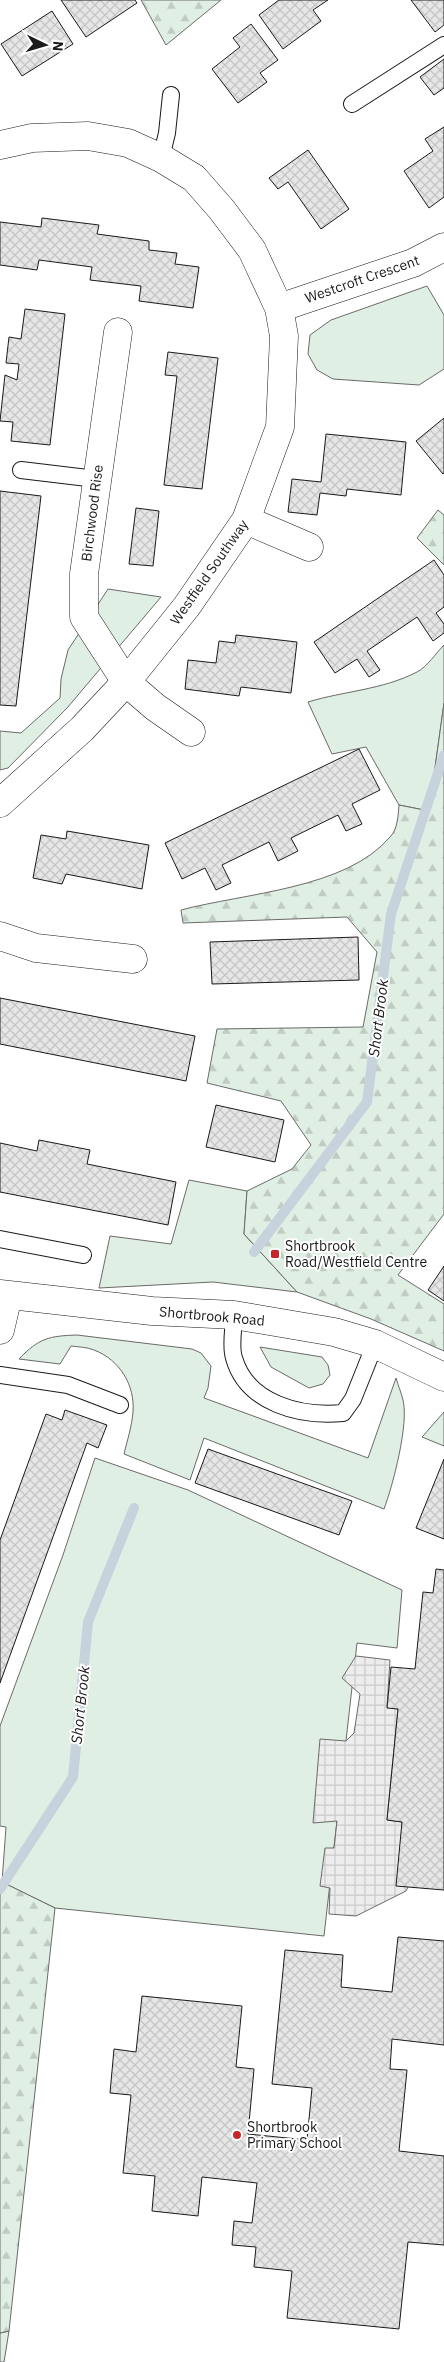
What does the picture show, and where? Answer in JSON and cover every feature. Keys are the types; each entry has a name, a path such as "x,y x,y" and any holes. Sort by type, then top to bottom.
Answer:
{"street":[{"name":"Westfield Southway","path":"0,145 32,138 88,136 128,143 161,158 194,178 222,210 252,250 278,308 284,336 280,427 246,520 187,606 126,682 82,728 1,800"},
{"name":"Westcroft Crescent","path":"278,308 413,263 444,247"},
{"name":"Birchwood Rise","path":"118,332 84,574 84,618 126,682 155,707 190,732"},
{"path":"246,520 308,547"},
{"path":"0,936 36,948 133,959"},
{"path":"0,1330 4,1295"},
{"name":"Shortbrook Road","path":"4,1295 152,1311 234,1315 334,1332 375,1344 444,1377"}],"lane":[{"path":"352,104 444,45"},
{"path":"161,158 167,133 170,95"},
{"path":"21,470 96,479"},
{"path":"0,1239 83,1255"},
{"path":"234,1315 234,1357 250,1388 284,1408 305,1413 323,1415 343,1413 354,1399 375,1344"},
{"path":"0,1376 68,1385 120,1405"}],"green space":[{"path":"141,0 221,0 166,45"},
{"path":"427,286 444,315 444,369 419,385 333,379 317,370 308,354 310,335 331,320"},
{"path":"438,510 444,515 444,565 417,538"},
{"path":"108,589 161,597 67,708 8,768 0,770 0,731 21,733 60,698 61,679 68,650"},
{"path":"444,645 444,703 429,811 399,805 366,747 332,754 308,702 377,687 404,678 424,667"},
{"path":"444,703 444,1214 398,1275 444,1304 444,1351 371,1319 297,1292 244,1234 247,1191 292,1169 311,1145 281,1101 207,1083 217,1029 363,1027 377,952 347,917 183,923 181,910 293,887 348,868 371,854 393,834 399,805 429,811"},
{"path":"189,1180 247,1191 244,1234 297,1292 213,1282 99,1288 110,1236 171,1244"},
{"path":"77,1335 192,1349 201,1353 211,1366 208,1388 204,1398 368,1458 396,1378 403,1400 404,1424 396,1470 384,1509 204,1438 190,1480 124,1454 132,1423 133,1402 124,1375 111,1360 91,1349 71,1346 60,1364 19,1359 39,1342 52,1337"},
{"path":"260,1347 322,1357 328,1365 330,1375 323,1384 309,1388 271,1367"},
{"path":"444,1412 444,1446 422,1437"},
{"path":"95,1458 188,1490 402,1590 397,1648 357,1643 324,1936 55,1908 2,1882 6,1827 0,1826 0,1726 63,1555"},
{"path":"2,1882 55,1908 9,2331 0,2333 0,1889"},
{"path":"9,2331 4,2362 0,2362 0,2333"}],"shaded area":[{"path":"356,1656 390,1660 387,1707 398,1709 387,1820 402,1822 408,1887 406,1891 356,1916 329,1914 330,1888 320,1886 325,1848 334,1848 337,1821 313,1823 320,1739 346,1741 354,1733 360,1694 342,1678"}],"building":[{"path":"61,0 135,0 137,3 86,37"},
{"path":"279,0 328,0 313,10 321,21 283,49 259,15"},
{"path":"411,0 444,0 444,25 435,32"},
{"path":"52,11 73,44 22,76 1,44"},
{"path":"251,24 278,60 260,73 267,82 238,103 212,69 240,47 233,38"},
{"path":"444,59 444,88 434,95 420,77"},
{"path":"444,127 444,197 429,208 404,171 433,151 425,139"},
{"path":"308,150 349,209 321,229 288,182 278,189 269,178"},
{"path":"42,218 99,225 97,234 149,241 149,250 177,253 175,264 199,267 193,308 139,301 141,286 90,280 92,267 39,260 37,270 0,265 0,222 41,227"},
{"path":"25,309 65,314 50,445 11,441 13,422 0,421 5,375 17,380 19,364 6,363 9,337 21,339"},
{"path":"168,352 218,358 202,489 164,485 177,376 165,375"},
{"path":"444,418 444,473 443,474 416,441"},
{"path":"326,434 406,442 401,495 347,489 346,496 320,493 317,515 288,512 292,479 321,482"},
{"path":"0,491 41,496 16,706 0,705"},
{"path":"136,508 159,511 153,566 129,564"},
{"path":"434,560 444,575 444,607 436,613 444,624 444,633 433,641 417,617 367,651 380,670 369,677 357,659 335,673 314,642"},
{"path":"236,635 297,642 291,693 241,687 239,696 185,689 188,660 216,663 219,641 235,643"},
{"path":"359,749 380,790 352,804 362,824 346,831 338,815 291,838 298,851 278,861 269,842 222,865 231,883 216,890 205,868 182,879 165,843"},
{"path":"67,831 149,845 142,889 66,874 62,884 33,878 41,835 66,839"},
{"path":"358,937 359,980 212,984 210,942"},
{"path":"0,998 195,1036 186,1081 0,1044"},
{"path":"216,1105 284,1120 275,1162 206,1147"},
{"path":"39,1140 90,1150 87,1164 176,1182 168,1225 0,1192 0,1143 37,1151"},
{"path":"444,1266 444,1301 428,1290"},
{"path":"65,1410 107,1425 98,1448 87,1443 0,1683 0,1540 46,1414 62,1420"},
{"path":"208,1449 352,1501 339,1535 195,1483"},
{"path":"444,1459 444,1539 416,1528"},
{"path":"436,1569 444,1570 444,1890 396,1886 402,1822 387,1820 398,1709 387,1708 391,1667 415,1669 423,1592 433,1593"},
{"path":"398,1937 444,1941 444,2045 392,2039 390,2069 407,2070 399,2151 444,2156 444,2245 408,2242 399,2329 287,2318 292,2271 254,2267 256,2247 232,2245 234,2221 252,2223 257,2183 202,2177 198,2216 152,2211 155,2176 123,2173 131,2095 110,2093 114,2049 136,2052 142,1996 242,2006 236,2067 254,2069 248,2134 307,2140 312,2088 272,2084 285,1950 343,1955 341,1987 392,1992"}],"waterway":[{"name":"Short Brook","path":"254,1252 367,1102 391,914 444,755"},
{"name":"Short Brook","path":"0,1889 73,1777 88,1622 134,1508"}],"place":[{"name":"Shortbrook Road/Westfield Centre","path":"275,1254"},
{"name":"Shortbrook Primary School","path":"237,2135"}]}
